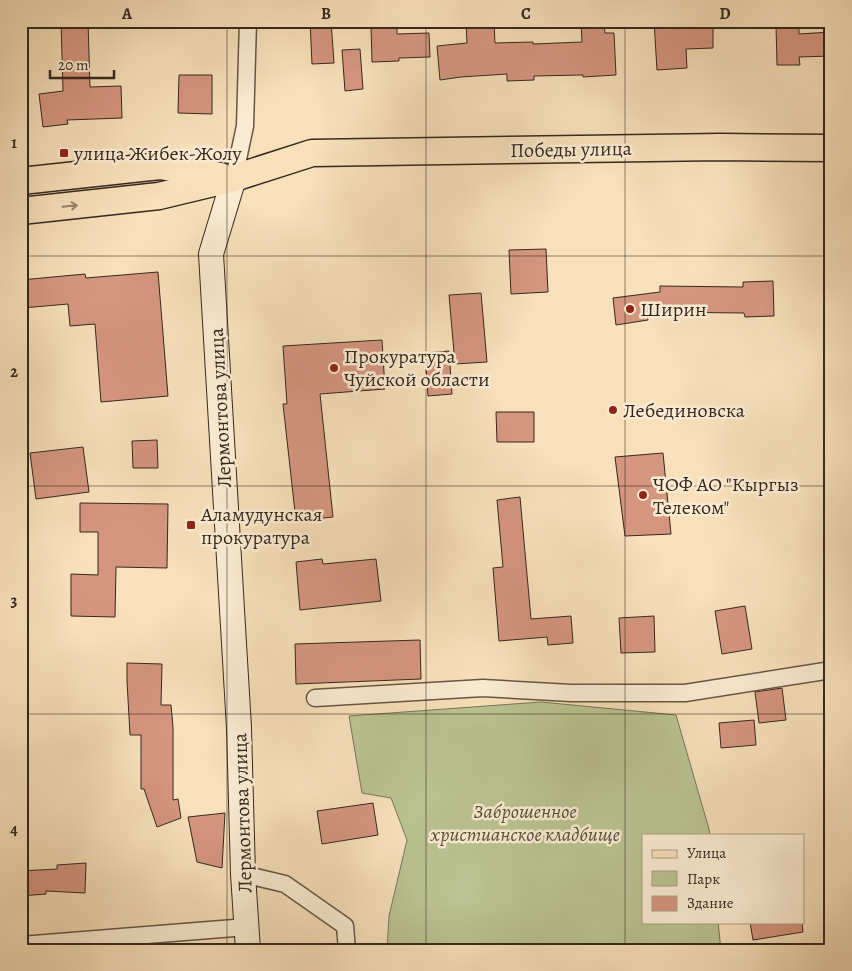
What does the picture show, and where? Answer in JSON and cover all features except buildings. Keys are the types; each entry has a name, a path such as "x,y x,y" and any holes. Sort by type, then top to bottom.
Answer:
{"main road":[{"name":"Победы улица","path":"21,211 159,196 234,178 312,153 720,147 831,148"},
{"path":"21,181 160,166 234,178"},
{"name":"Лермонтова улица","path":"234,178 211,254 238,718 247,939"}],"street":[{"name":"Лермонтова улица","path":"234,178 245,126 248,21"},
{"path":"315,698 483,688 571,693 685,693 831,670"},
{"path":"243,874 285,884 345,926 347,950"},
{"path":"21,945 247,939"}],"green space":[{"name":"Заброшенное христианское кладбище","path":"541,702 676,715 710,834 642,834 642,924 718,924 721,950 387,950 389,916 407,840 391,798 362,793 349,716"}],"place":[{"name":"улица Жибек-Жолу","path":"64,153"},
{"name":"Ширин","path":"630,309"},
{"name":"Прокуратура Чуйской области","path":"334,368"},
{"name":"Лебединовска","path":"613,410"},
{"name":"ЧОФ АО \"Кыргыз Телеком\"","path":"643,495"},
{"name":"Аламудунская прокуратура","path":"191,525"}]}
